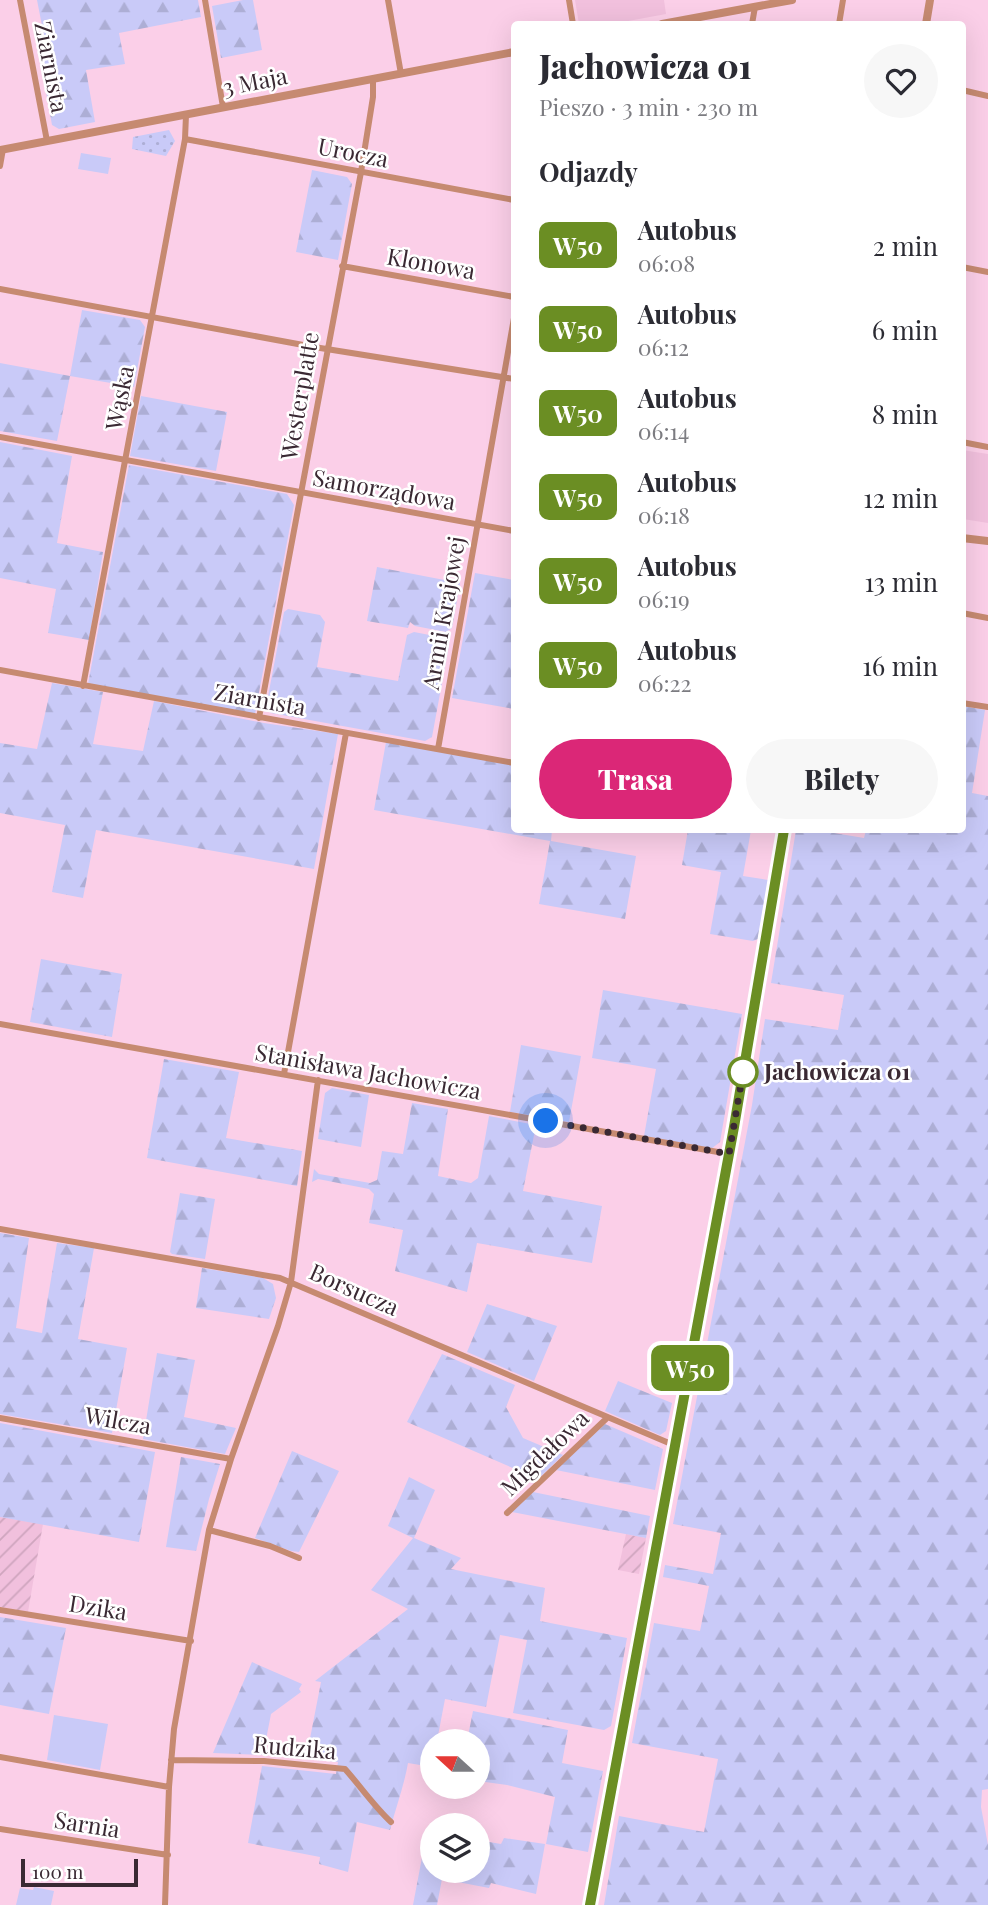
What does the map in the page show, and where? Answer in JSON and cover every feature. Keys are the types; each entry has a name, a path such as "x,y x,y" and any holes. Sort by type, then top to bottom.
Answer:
{"street":[{"name":"Ziarnista","path":"20,0 47,141"},
{"path":"205,0 223,107"},
{"path":"388,0 401,74"},
{"path":"569,0 572,21"},
{"path":"676,21 758,4 792,0"},
{"path":"840,21 843,0"},
{"path":"926,21 930,0"},
{"path":"753,21 758,4"},
{"name":"3 Maja","path":"2,150 511,53"},
{"name":"Westerplatte","path":"259,718 360,172 373,97 373,79"},
{"path":"966,91 988,96"},
{"name":"Wąska","path":"83,686 153,317 185,139 186,115"},
{"name":"Urocza","path":"185,139 511,199"},
{"path":"0,166 2,150"},
{"name":"Klonowa","path":"342,266 511,296"},
{"path":"966,268 988,272"},
{"path":"0,289 511,379"},
{"name":"Armii Krajowej","path":"438,749 511,335"},
{"name":"Samorządowa","path":"0,437 511,530"},
{"path":"966,443 988,447"},
{"path":"966,538 988,541"},
{"path":"966,614 988,618"},
{"name":"Ziarnista","path":"0,670 511,761"},
{"path":"966,704 988,707"},
{"path":"284,1074 346,733"},
{"path":"590,1905 729,1154 782,833"},
{"name":"Stanisława Jachowicza","path":"0,1024 729,1154"},
{"path":"166,1905 169,1787 174,1729 209,1530 278,1326 290,1282 318,1080"},
{"name":"Borsucza","path":"0,1229 280,1278 676,1446"},
{"name":"Wilcza","path":"0,1418 231,1459"},
{"name":"Migdałowa","path":"507,1513 607,1418"},
{"path":"209,1530 270,1546 299,1558"},
{"name":"Dzika","path":"0,1610 191,1641"},
{"path":"0,1757 169,1787"},
{"name":"Rudzika","path":"171,1760 264,1761 345,1769 361,1786 373,1805 391,1822"},
{"name":"Sarnia","path":"0,1829 168,1855"}],"shaded area":[{"path":"575,0 664,0 666,14 628,21 578,21"},
{"path":"966,451 988,454 988,523 966,519"},
{"path":"0,1517 43,1524 28,1612 0,1607"},
{"path":"626,1534 646,1538 639,1574 618,1570"}],"green space":[{"path":"37,0 198,0 201,17 119,33 125,64 86,70 95,122 59,129 52,125 38,48 46,46"},
{"path":"253,0 262,50 221,58 212,6"},
{"path":"169,130 175,141 166,156 132,149 133,137"},
{"path":"81,153 111,158 108,174 78,169"},
{"path":"312,170 347,177 352,184 338,260 296,252"},
{"path":"82,310 140,320 145,327 134,387 70,376"},
{"path":"0,363 70,376 57,441 0,431"},
{"path":"141,396 227,412 216,471 130,456"},
{"path":"0,442 72,456 57,543 103,552 89,640 48,633 56,589 0,578"},
{"path":"129,465 287,494 294,505 255,714 88,684"},
{"path":"377,567 460,583 452,628 446,632 415,626 410,622 408,628 367,621"},
{"path":"475,573 511,579 511,708 452,698"},
{"path":"288,609 320,615 325,622 317,667 398,681 407,635 414,632 445,638 449,645 432,737 425,741 271,713 266,707 284,612"},
{"path":"52,683 103,692 93,744 143,751 154,701 264,723 338,734 314,869 96,830 83,898 52,892 65,825 0,813 0,743 37,749"},
{"path":"966,707 985,710 972,793 988,796 988,1789 982,1790 981,1807 988,1845 988,1905 604,1905 619,1816 704,1832 718,1759 632,1743 654,1623 700,1631 709,1586 663,1577 665,1565 713,1574 721,1533 673,1524 752,1105 765,1019 838,1030 844,995 771,983 796,833 834,833 864,838 865,833 966,833"},
{"path":"386,742 511,764 511,833 552,833 551,841 636,856 625,919 539,904 550,841 374,810"},
{"path":"687,833 750,833 743,876 768,880 758,939 753,941 710,934 721,872 682,865"},
{"path":"41,959 122,974 112,1037 30,1022"},
{"path":"603,990 742,1014 720,1142 711,1149 644,1136 656,1069 592,1058"},
{"path":"521,1045 581,1056 569,1122 510,1112"},
{"path":"164,1059 239,1072 226,1138 302,1151 297,1186 147,1158"},
{"path":"332,1088 369,1095 361,1147 318,1139 325,1093"},
{"path":"412,1103 448,1109 438,1176 471,1183 478,1178 489,1116 536,1125 523,1191 602,1206 592,1263 477,1243 467,1292 395,1271 403,1230 369,1223 374,1194 369,1189 318,1179 312,1182 314,1169 319,1174 370,1183 377,1180 382,1151 403,1154"},
{"path":"180,1193 215,1199 205,1259 170,1252"},
{"path":"0,1233 29,1238 16,1328 42,1333 57,1243 94,1248 78,1339 127,1348 112,1433 0,1414"},
{"path":"202,1268 263,1278 273,1284 276,1298 269,1319 196,1308"},
{"path":"487,1304 557,1326 534,1381 467,1352"},
{"path":"157,1353 195,1360 184,1417 236,1428 225,1454 143,1439"},
{"path":"442,1354 515,1385 506,1407 523,1438 563,1455 538,1479 407,1422"},
{"path":"618,1381 672,1403 666,1431 660,1435 605,1411"},
{"path":"0,1423 155,1452 139,1542 0,1517"},
{"path":"605,1424 663,1449 655,1490 556,1470"},
{"path":"292,1451 339,1471 299,1552 255,1538"},
{"path":"181,1457 220,1464 196,1551 166,1547"},
{"path":"409,1477 435,1490 414,1538 461,1558 451,1569 545,1588 540,1621 627,1638 611,1726 604,1730 513,1713 527,1640 500,1635 486,1707 445,1699 439,1729 420,1729 420,1765 408,1763 390,1830 357,1822 348,1872 319,1864 320,1857 248,1843 262,1766 336,1774 338,1762 306,1759 321,1682 315,1681 408,1609 371,1590 413,1538 388,1526"},
{"path":"533,1492 650,1516 646,1538 512,1512"},
{"path":"0,1617 66,1628 49,1714 0,1705"},
{"path":"252,1662 302,1684 299,1689 301,1692 271,1714 263,1755 213,1753"},
{"path":"473,1711 568,1730 562,1763 603,1771 588,1852 546,1844 555,1797 490,1783 490,1729 469,1729"},
{"path":"54,1715 108,1724 100,1770 47,1760"},
{"path":"504,1838 545,1844 536,1894 491,1883 489,1888 463,1883 490,1883 490,1842 501,1844"},
{"path":"420,1868 420,1883 441,1883 437,1905 413,1905"},
{"path":"34,1887 54,1891 51,1905 16,1905 20,1888 33,1890"}],"bus line":[{"name":"W50","path":"590,1905 734,1127 783,833"}],"place":[{"name":"Jachowicza 01","path":"743,1072"}],"route":[{"path":"546,1121 729,1154 743,1072"}]}
